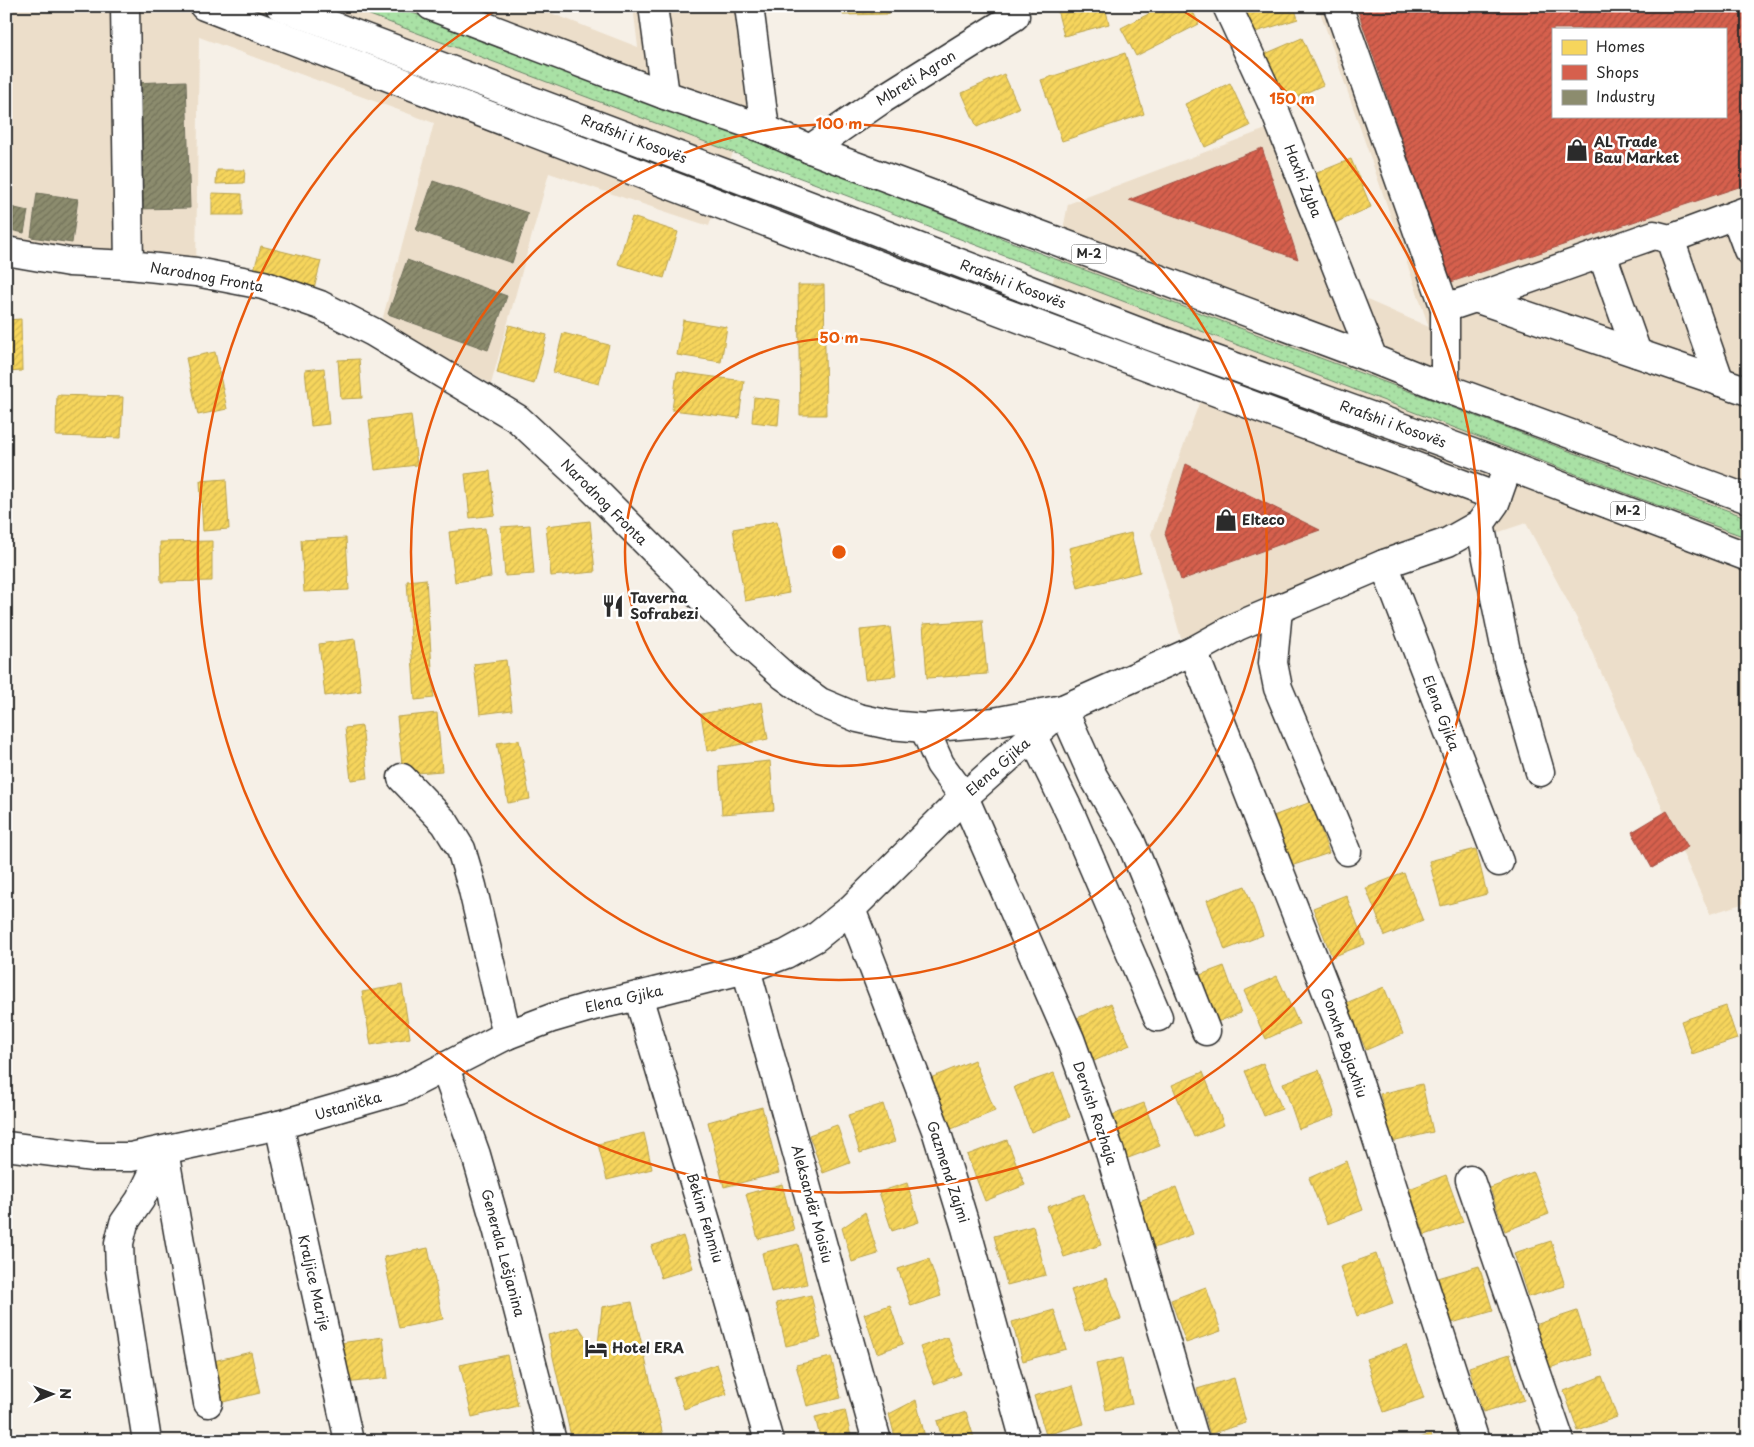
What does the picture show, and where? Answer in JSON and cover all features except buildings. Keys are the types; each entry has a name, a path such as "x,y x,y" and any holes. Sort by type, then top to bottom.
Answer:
{"main road":[{"path":"125,6 129,265"},
{"path":"204,6 912,278 1497,497"},
{"name":"Rrafshi i Kosovës","path":"280,6 1147,335 1508,466 1748,557"},
{"name":"M-2","path":"431,6 664,95 765,129 810,149 1373,359 1445,388 1748,499"},
{"path":"653,6 664,95"},
{"path":"749,6 765,129"},
{"name":"Mbreti Agron","path":"810,149 881,100 1015,16 1013,6"},
{"name":"Haxhi Zyba","path":"1227,6 1271,101 1373,359"},
{"path":"1338,6 1445,308 1445,388"},
{"path":"1445,308 1654,235 1670,238 1742,212 1748,250"},
{"path":"1670,238 1720,382"},
{"name":"Narodnog Fronta","path":"6,251 68,262 129,265 196,272 263,285 320,305 381,336 518,419 587,483 745,641 784,676 820,702 858,718 890,725 924,728 994,722 1063,709"},
{"path":"1602,254 1637,354"},
{"path":"1475,298 1748,391"},
{"name":"Elena Gjika","path":"507,1035 584,1008 746,968 786,954 815,938 851,909 964,797 1063,709 1193,651 1238,626 1384,564 1448,542 1480,524 1497,497 1508,466"},
{"path":"1480,524 1508,661 1540,772"},
{"name":"Elena Gjika","path":"1384,564 1499,862"},
{"path":"1278,609 1273,662 1278,688 1346,851"},
{"name":"Gonxhe Bojaxhiu","path":"1193,651 1341,1028 1475,1441"},
{"path":"1063,709 1092,776 1130,840 1206,1031"},
{"name":"Elena Gjika","path":"924,728 940,764 954,786 964,797"},
{"name":"Elena Gjika","path":"1033,736 1072,817 1158,1018"},
{"path":"402,778 446,823 461,849 472,886 507,1035"},
{"name":"Dervish Rozhaja","path":"964,797 1070,1039 1109,1149 1195,1441"},
{"name":"Gazmend Zajmi","path":"851,909 936,1130 966,1228 1025,1441"},
{"name":"Aleksandër Moisiu","path":"746,968 877,1441"},
{"name":"Bekim Fehmiu","path":"638,996 711,1238 768,1441"},
{"name":"Ustanička","path":"6,1146 93,1157 131,1157 171,1149 279,1125 400,1090 507,1035"},
{"name":"Generala Lešjanina","path":"445,1068 476,1155 552,1441"},
{"name":"Kraljice Marije","path":"279,1125 349,1441"},
{"path":"171,1149 209,1321"},
{"path":"171,1149 208,1403"},
{"path":"147,1441 120,1270 119,1243 124,1223 171,1149"},
{"path":"1470,1180 1560,1441"}],"shaded area":[{"path":"6,6 533,6 638,47 633,6 742,6 755,85 709,226 549,173 491,384 382,321 434,123 199,37 196,272 6,251"},
{"path":"1318,6 1748,6 1748,902 1710,914 1577,619 1526,523 1181,638 1151,534 1201,398 1042,338 1068,204 1266,129 1328,283 1429,327"}],"green space":[{"path":"346,6 394,6 754,141 1042,254 1748,518 1748,538 1657,505"}],"place":[{"name":"AL Trade Bau Market","path":"1577,150"},
{"name":"Elteco","path":"1226,520"},
{"name":"Taverna Sofrabezi","path":"613,606"},
{"name":"Hotel ERA","path":"596,1348"}]}
